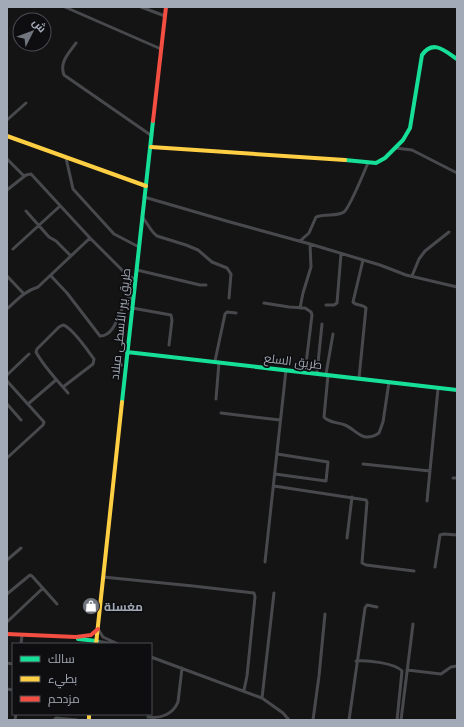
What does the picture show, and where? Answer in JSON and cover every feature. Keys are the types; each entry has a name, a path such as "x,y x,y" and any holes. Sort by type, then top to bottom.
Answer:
{"street":[{"path":"65,7 161,49"},
{"path":"141,7 165,16"},
{"name":"طريق بير الأسطى ميلاد","path":"96,642 166,7"},
{"path":"76,43 63,64 62,69 64,75 152,136"},
{"path":"151,147 376,163 382,161 403,140 410,128 422,55 425,51 431,47 437,48 457,59"},
{"path":"7,120 26,102"},
{"path":"7,136 146,186"},
{"path":"395,148 412,150 457,173"},
{"path":"66,158 72,189 114,234 139,247"},
{"path":"7,159 24,176"},
{"path":"300,241 309,233 316,217 321,215 339,214 347,209 368,163"},
{"path":"7,190 28,174 34,177 90,238 122,270 136,280"},
{"path":"144,197 300,241 412,276 457,287"},
{"path":"13,249 60,206"},
{"path":"26,211 52,239 71,256"},
{"path":"142,217 148,223 151,231 157,236 198,250 212,262 227,268 231,274 229,298"},
{"path":"412,276 419,258 425,251 449,232"},
{"path":"7,309 24,294 38,287 51,276 90,238"},
{"path":"300,308 311,267 310,244"},
{"path":"326,305 334,306 337,303 341,254"},
{"path":"358,378 366,308 353,302 363,260"},
{"path":"137,270 200,286 206,285"},
{"path":"7,276 24,294"},
{"path":"51,276 67,293 100,336 105,335 113,328 127,299 133,299"},
{"path":"264,303 300,308 308,310 312,315 305,372"},
{"path":"132,308 171,315 172,320 169,345"},
{"path":"216,399 217,362 225,314 227,312 236,313"},
{"path":"317,373 322,324"},
{"path":"63,387 93,364 94,361 94,358 70,330 63,325 59,327 36,351 56,380 68,393"},
{"path":"333,334 327,375 324,410 325,418 331,422 347,426 357,434 369,437 377,435 381,430 389,382"},
{"name":"طريق السلع","path":"127,352 457,390"},
{"path":"7,375 29,354"},
{"path":"265,562 286,370"},
{"path":"28,404 56,380"},
{"path":"7,381 44,422 43,425 7,458"},
{"path":"427,501 438,388"},
{"path":"7,404 21,420"},
{"path":"221,413 280,420"},
{"path":"275,474 326,481 328,462 277,454"},
{"path":"363,464 430,471"},
{"path":"274,486 364,499 368,502 362,563 366,565 414,571"},
{"path":"347,538 352,497"},
{"path":"435,567 440,535 457,535"},
{"path":"7,560 21,548"},
{"path":"7,594 30,575 57,604"},
{"path":"103,577 254,593 255,597 247,676 244,690"},
{"path":"7,622 43,588"},
{"path":"262,698 274,593"},
{"path":"349,720 356,661 365,608 367,605 377,607"},
{"path":"313,720 325,614"},
{"path":"401,720 413,624"},
{"path":"7,634 76,637 91,635 98,629 103,637 116,643"},
{"path":"21,643 22,635"},
{"path":"76,637 78,639 96,642"},
{"path":"152,657 244,690 262,698 283,713 289,720"},
{"path":"356,661 366,661 396,666 402,671 403,674 397,720"},
{"path":"407,670 441,674 451,667 457,666"},
{"path":"148,717 155,718 164,716 176,706 178,702 182,668"},
{"path":"54,720 56,718 77,720"}],"traffic: fast":[{"path":"345,160 376,163 385,158 403,140 410,128 422,55 426,50 435,47 439,48 457,59"},
{"path":"122,402 153,121"},
{"path":"127,352 457,390"},
{"path":"78,639 97,641"}],"traffic: slow":[{"path":"7,136 146,186"},
{"path":"151,147 345,160"},
{"path":"96,643 122,402"},
{"path":"89,715 89,720"}],"traffic: jam":[{"path":"153,121 166,7"},
{"path":"7,634 76,637 91,635 98,629"}],"place":[{"name":"مغسلة","path":"91,606"}]}
